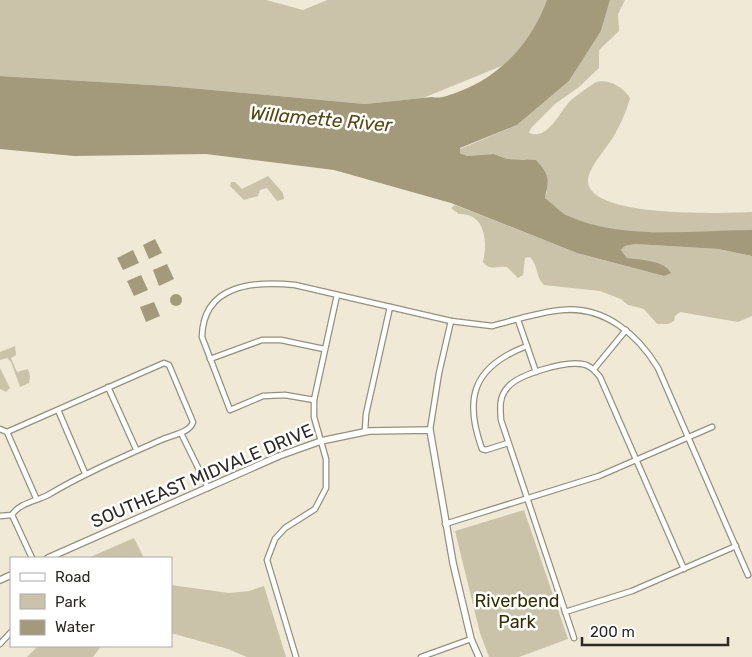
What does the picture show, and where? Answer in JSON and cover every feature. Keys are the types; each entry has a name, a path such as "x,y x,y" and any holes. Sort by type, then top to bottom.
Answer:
{"street":[{"path":"314,400 286,395 263,396 230,410 202,337 203,324 212,304 230,290 256,284 275,283 295,285 451,321 492,326 565,309 594,314 626,330 647,350 658,368 748,576"},
{"path":"296,657 267,560 271,546 279,534 309,514 323,496 328,471 314,417 314,400 337,295"},
{"path":"365,431 366,414 390,307"},
{"path":"518,320 536,372"},
{"path":"451,321 439,373 430,430 445,524 471,639 479,657"},
{"path":"594,369 626,330"},
{"path":"210,359 262,340 281,340 324,349"},
{"path":"508,443 486,450 482,449 474,427 472,410 474,392 480,379 501,357 527,346"},
{"path":"0,516 12,515 16,510 36,498 47,495 85,473 136,449 181,432 193,424 167,363 7,432"},
{"path":"574,638 501,420 502,398 507,388 514,381 536,372 568,363 583,364 594,369 600,377 684,568"},
{"path":"108,388 136,449"},
{"path":"58,410 85,473"},
{"path":"445,524 573,485 712,427"},
{"path":"0,429 7,432 36,498"},
{"name":"SOUTHEAST MIDVALE DRIVE","path":"50,557 321,441 365,431 430,430"},
{"path":"181,432 208,488"},
{"path":"12,515 32,557"},
{"path":"565,612 632,590 736,546"},
{"path":"0,644 10,633"},
{"path":"421,657 471,639"}],"green space":[{"path":"0,0 266,0 303,10 327,0 547,0 539,22 524,44 504,65 423,98 365,104 168,86 0,76"},
{"path":"610,0 625,0 618,14 619,31 599,50 599,68 579,87 555,104 531,128 529,133 542,133 548,129 570,101 596,82 611,83 624,90 630,98 615,134 591,169 588,180 593,193 609,202 632,208 688,213 752,212 752,230 657,233 610,228 587,223 566,215 545,198 547,192 525,159 507,159 494,154 467,156 460,153 460,149 517,125 569,81 601,31"},
{"path":"268,176 283,193 284,199 277,201 267,188 260,190 258,196 244,200 230,186 231,182 235,182 242,189"},
{"path":"455,205 577,253 664,276 627,258 621,250 625,246 635,244 718,249 752,256 752,316 738,322 680,312 675,316 674,321 668,324 657,324 644,309 628,305 621,299 600,291 544,285 539,279 535,264 530,257 525,258 523,275 518,278 507,267 485,265 483,262 485,246 483,230 474,218 459,214 451,208"},
{"path":"15,346 16,355 11,358 17,372 28,369 30,376 29,383 20,387 11,362 7,358 0,360 0,352"},
{"path":"0,368 10,388 6,392 0,389"},
{"name":"Riverbend Park","path":"524,510 568,639 519,657 489,657 480,633 455,531"},
{"path":"134,538 144,557 90,557"},
{"path":"172,585 229,593 249,591 264,586 286,657 247,657 228,649 172,633"},
{"path":"37,647 100,647 93,657 27,657"}],"water":[{"name":"Willamette River","path":"547,0 610,0 601,31 569,81 517,125 460,148 460,153 467,156 494,154 507,159 536,160 544,170 547,178 545,198 566,215 588,223 634,231 752,230 752,256 718,249 635,244 625,246 621,250 627,258 652,261 663,265 671,273 664,276 577,253 451,203 334,170 206,154 74,156 0,149 0,76 168,86 365,104 442,97 458,92 488,77 513,56 533,30"},
{"path":"155,239 162,253 149,259 143,245"},
{"path":"133,250 139,263 123,270 117,258"},
{"path":"167,264 174,279 159,286 153,270"},
{"path":"141,275 148,290 134,296 127,281"},
{"path":"174,294 178,294 182,300 178,306 174,306 170,302 170,298"},
{"path":"154,302 160,316 146,322 140,307"}]}
